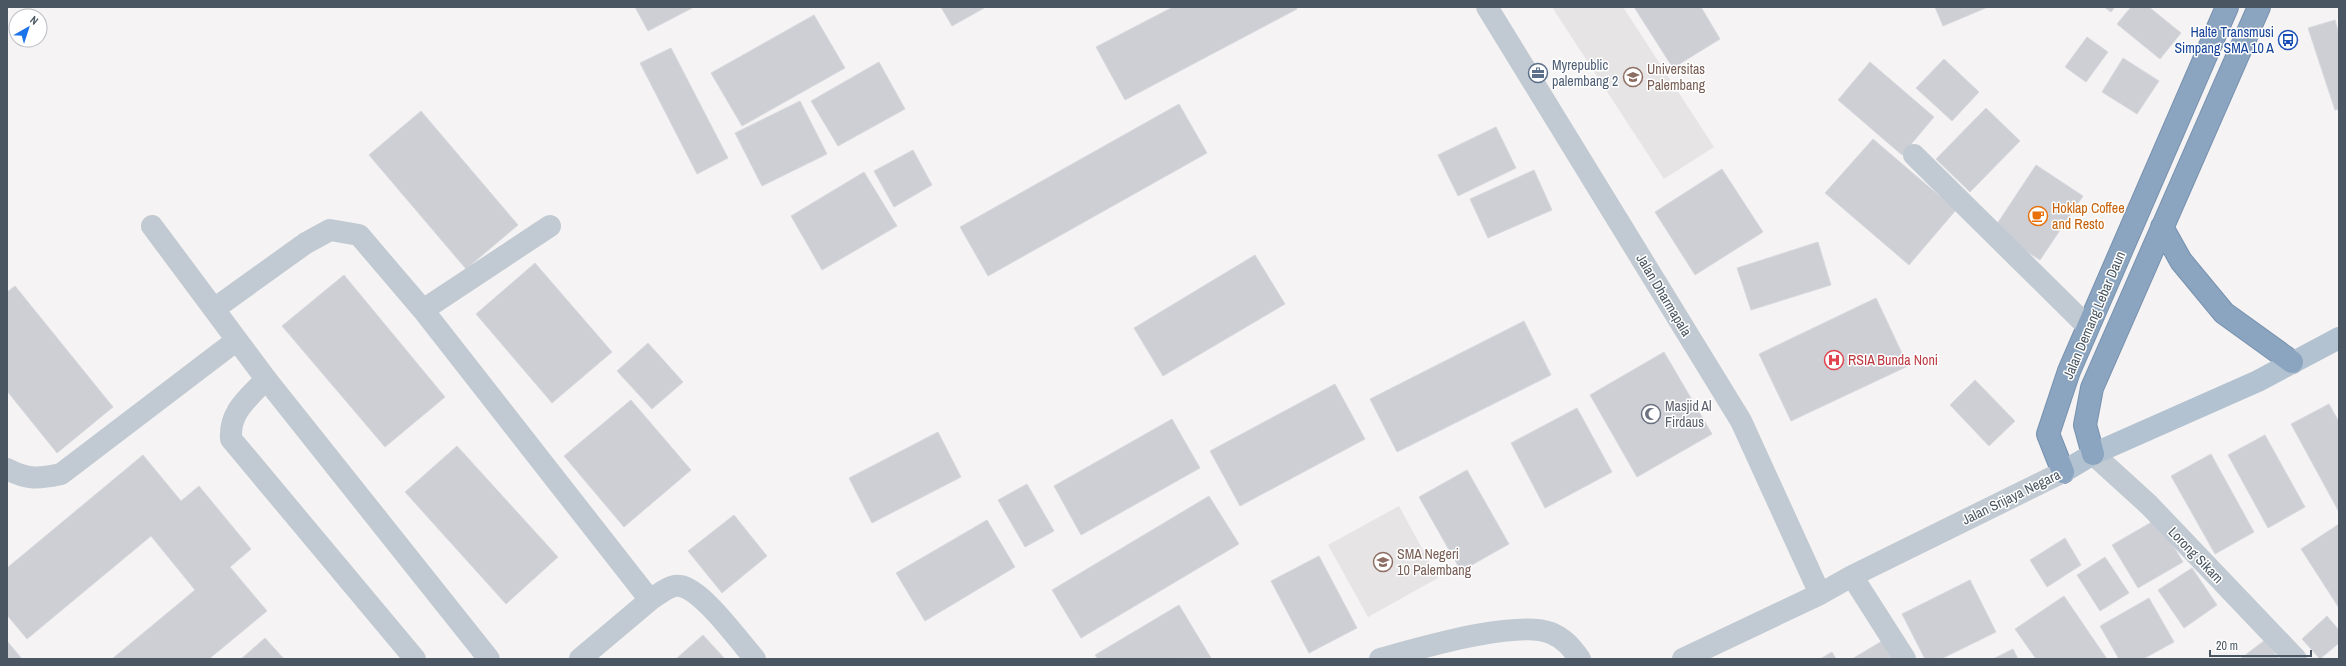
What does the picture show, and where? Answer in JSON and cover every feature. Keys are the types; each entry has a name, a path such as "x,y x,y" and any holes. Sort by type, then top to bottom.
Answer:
{"highway":[{"name":"Jalan Demang Lebar Daun","path":"2063,472 2048,434 2069,371 2227,7"},
{"name":"Jalan Demang Lebar Daun","path":"2094,454 2085,425 2092,388 2259,7"},
{"path":"2162,227 2181,261 2224,313 2292,362"}],"main road":[{"name":"Jalan Srijaya Negara","path":"2063,472 2094,454 2258,381 2339,338"}],"street":[{"name":"Jalan Dharmapala","path":"1487,7 1740,421 1820,594"},
{"path":"1914,155 2088,327"},
{"path":"152,226 266,379 489,659"},
{"path":"423,310 550,226"},
{"path":"214,309 306,243 330,230 358,236 423,310 650,600"},
{"path":"7,470 23,478 42,478 61,474 237,340"},
{"path":"266,379 236,412 230,426 231,439 415,659"},
{"name":"Lorong Sikam","path":"2094,454 2149,505 2296,659"},
{"name":"Jalan Srijaya Negara","path":"1683,659 1719,652 1852,576 2063,472"},
{"path":"1852,576 1905,659"},
{"path":"583,658 650,600 673,586 681,586 700,595 755,659"},
{"path":"1380,659 1480,634 1525,630 1549,633 1568,643 1580,659"}],"shaded area":[{"name":"Universitas Palembang","path":"1552,7 1623,7 1714,147 1664,179"},
{"name":"SMA Negeri 10 Palembang","path":"1399,506 1438,578 1368,617 1328,545"}],"building":[{"path":"635,7 694,7 648,31"},
{"path":"941,7 986,7 952,26"},
{"path":"1173,7 1296,7 1297,9 1125,100 1096,47"},
{"path":"1634,7 1701,7 1720,39 1673,68"},
{"path":"1935,7 1988,7 1943,26"},
{"path":"2104,7 2115,7 2111,12"},
{"path":"2131,7 2149,7 2181,33 2160,59 2117,24"},
{"path":"814,15 845,68 742,126 711,73"},
{"path":"2335,20 2339,34 2339,109 2335,110 2308,28"},
{"path":"2087,37 2108,52 2086,82 2065,67"},
{"path":"671,48 728,158 697,174 640,63"},
{"path":"2123,58 2159,81 2137,114 2102,92"},
{"path":"1944,59 1979,92 1952,121 1916,88"},
{"path":"879,62 905,109 838,146 811,101"},
{"path":"1870,62 1934,117 1902,155 1838,100"},
{"path":"800,101 827,154 762,186 735,133"},
{"path":"1179,104 1207,153 988,276 960,227"},
{"path":"1986,108 2020,141 1970,192 1936,159"},
{"path":"421,111 518,225 466,269 369,155"},
{"path":"1496,127 1516,168 1458,196 1438,155"},
{"path":"1873,139 1956,210 1909,265 1825,193"},
{"path":"913,150 932,185 894,207 874,171"},
{"path":"2036,165 2083,196 2040,260 1993,230"},
{"path":"1722,169 1763,232 1695,275 1655,212"},
{"path":"1534,170 1552,210 1488,238 1470,199"},
{"path":"864,172 897,226 822,270 791,216"},
{"path":"1818,242 1831,285 1751,310 1737,268"},
{"path":"1255,255 1285,304 1163,376 1134,328"},
{"path":"535,263 612,352 552,403 476,314"},
{"path":"344,275 445,397 385,447 282,326"},
{"path":"15,286 113,407 57,453 7,391 7,292"},
{"name":"RSIA Bunda Noni","path":"1876,298 1908,366 1791,421 1759,354"},
{"path":"1524,321 1551,375 1397,452 1370,399"},
{"path":"648,343 683,382 652,409 617,371"},
{"name":"Masjid Al Firdaus","path":"1664,352 1712,434 1637,477 1590,395"},
{"path":"1975,380 2015,421 1989,446 1950,405"},
{"path":"1335,384 1365,439 1240,506 1210,451"},
{"path":"631,400 691,470 624,527 564,456"},
{"path":"2329,404 2339,422 2339,512 2291,424"},
{"path":"1577,408 1612,472 1545,508 1511,443"},
{"path":"1172,419 1200,468 1081,535 1054,486"},
{"path":"938,432 961,477 872,523 849,478"},
{"path":"2265,435 2305,507 2268,528 2228,455"},
{"path":"457,446 558,557 506,604 405,492"},
{"path":"2211,454 2254,532 2215,554 2171,476"},
{"path":"143,455 181,501 199,486 251,549 230,567 267,611 209,659 112,659 195,590 151,536 27,639 7,615 7,568"},
{"path":"1467,470 1509,544 1461,571 1419,497"},
{"path":"1027,484 1054,531 1025,547 998,500"},
{"path":"1209,496 1239,544 1081,638 1052,590"},
{"path":"734,515 767,556 722,593 688,551"},
{"path":"2157,519 2183,562 2138,588 2112,545"},
{"path":"987,520 1015,567 925,621 896,573"},
{"path":"2339,524 2339,608 2301,549"},
{"path":"2065,538 2081,565 2047,587 2030,560"},
{"path":"1319,556 1357,628 1309,653 1271,581"},
{"path":"2105,557 2129,593 2100,611 2077,575"},
{"path":"2192,568 2217,605 2184,628 2158,590"},
{"path":"1970,580 1996,632 1941,659 1925,659 1902,614"},
{"path":"2064,596 2107,659 2036,659 2015,629"},
{"path":"2149,598 2174,642 2143,659 2119,659 2100,626"},
{"path":"1179,605 1211,658 1098,659 1095,655"},
{"path":"2327,616 2339,630 2339,643 2320,659 2302,639"},
{"path":"703,635 725,659 676,659"},
{"path":"265,638 284,659 241,659"},
{"path":"2265,640 2279,659 2240,659"},
{"path":"7,641 22,659 7,659"},
{"path":"1882,641 1892,659 1852,659"},
{"path":"2013,649 2018,659 1993,659"},
{"path":"1832,652 1836,659 1820,659"}],"place":[{"name":"Halte Transmusi Simpang SMA 10 A","path":"2288,40"},
{"name":"Myrepublic palembang 2","path":"1538,73"},
{"name":"Universitas Palembang","path":"1633,77"},
{"name":"Hoklap Coffee and Resto","path":"2038,216"},
{"name":"RSIA Bunda Noni","path":"1834,360"},
{"name":"Masjid Al Firdaus","path":"1651,414"},
{"name":"SMA Negeri 10 Palembang","path":"1383,562"}]}
